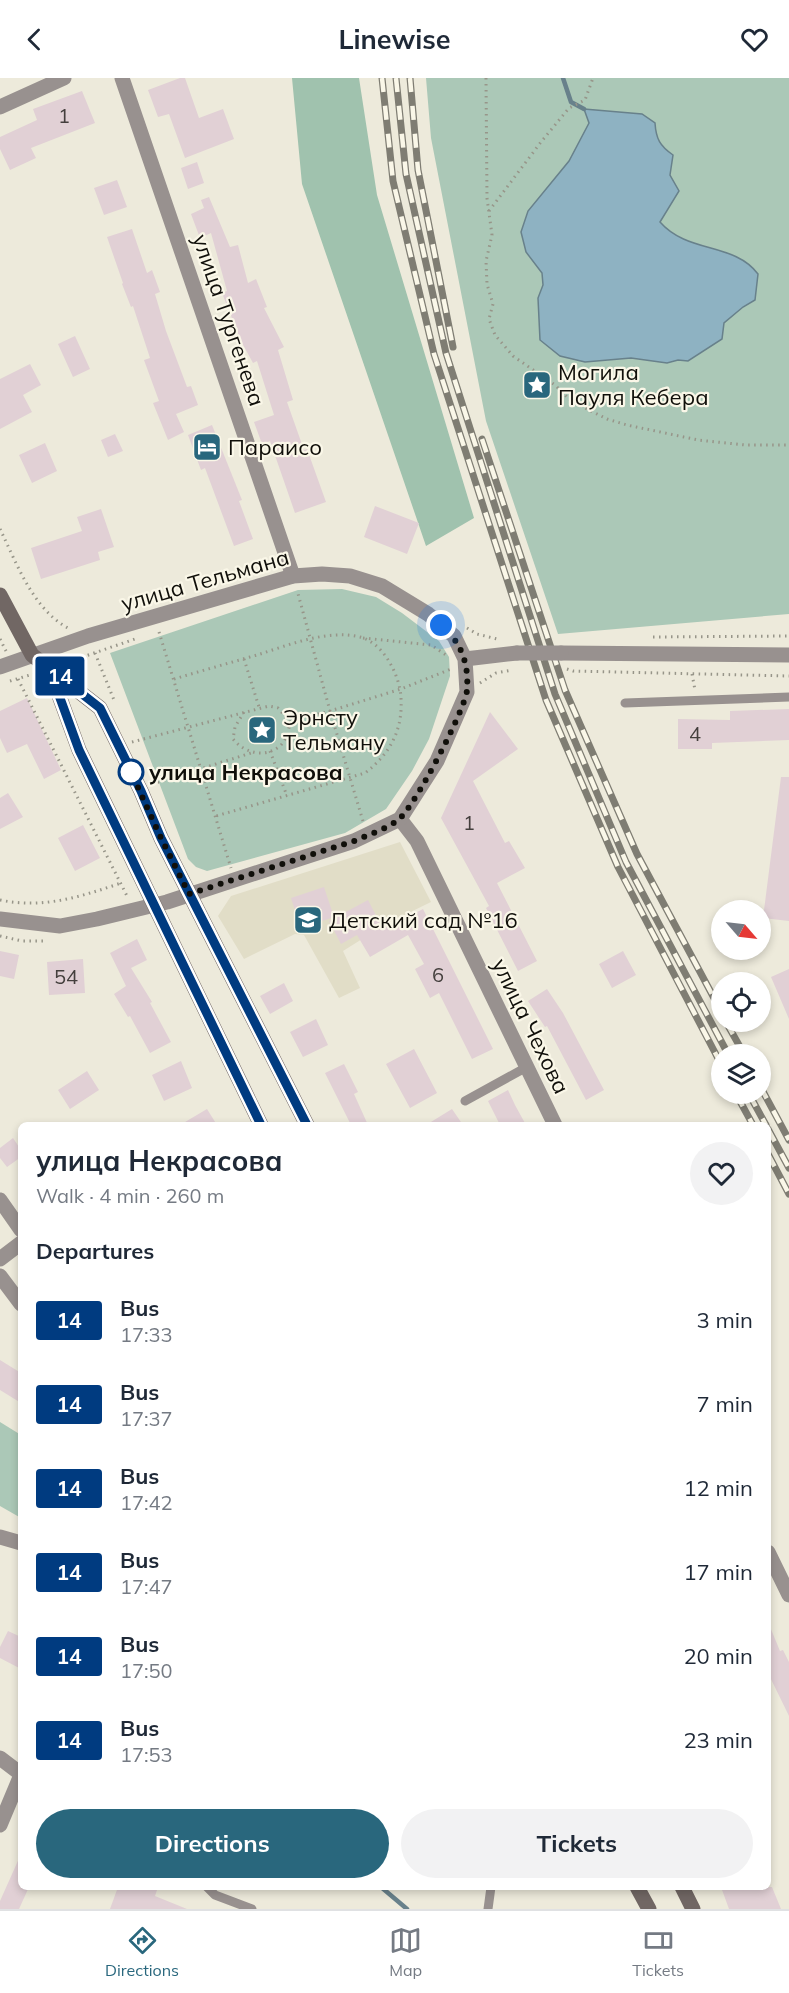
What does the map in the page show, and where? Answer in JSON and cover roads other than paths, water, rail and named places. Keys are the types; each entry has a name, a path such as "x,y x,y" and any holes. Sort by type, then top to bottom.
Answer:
{"main road":[{"path":"0,595 32,655 100,708 189,894 305,1122"},
{"path":"49,668 79,750 260,1122"},
{"path":"639,1890 649,1909"},
{"path":"684,1890 693,1909"}],"street":[{"path":"0,107 64,78"},
{"name":"улица Тургенева","path":"122,78 298,583"},
{"name":"улица Тельмана","path":"5,665 248,588 298,583 322,574 350,576 382,586 428,614 454,636 467,692 437,761 400,819"},
{"path":"461,663 789,655"},
{"path":"0,919 60,926 154,904 354,841 400,819"},
{"name":"улица Чехова","path":"400,819 417,841 525,1068 553,1122"},
{"path":"0,1200 18,1226"},
{"path":"0,1259 18,1245"},
{"path":"0,1276 18,1300"},
{"path":"0,1537 18,1542"},
{"path":"771,1558 789,1595"},
{"path":"0,1758 18,1773"},
{"path":"0,1825 18,1782"}],"lane":[{"path":"624,703 789,698"},
{"path":"465,1101 525,1068"},
{"path":"210,1890 216,1895 252,1909"},
{"path":"489,1909 491,1890"}],"water":[{"path":"584,109 642,114 655,123 660,142 673,155 670,175 679,191 660,222 671,232 684,239 736,257 758,274 755,300 724,323 722,339 688,361 678,360 667,363 631,358 585,362 560,356 540,340 538,298 543,285 542,273 526,252 521,232 528,211 569,161 589,123"}],"waterway":[{"path":"563,78 571,102 584,109"},
{"path":"385,1890 407,1909"}],"railway":[{"path":"382,78 393,181 434,354 546,700 618,867 711,1045"},
{"path":"396,78 406,174 446,353 555,694 626,862 723,1044"},
{"path":"410,78 418,170 453,347"},
{"path":"482,439 565,690 637,854 711,992"},
{"path":"732,1032 738,1044"},
{"path":"741,1104 751,1122"},
{"path":"754,1104 764,1122"},
{"path":"770,1104 789,1140"},
{"path":"771,1135 789,1168"},
{"path":"771,1160 789,1194"}],"place":[{"name":"Могила Пауля Кебера","path":"537,385"},
{"name":"Параисо","path":"207,447"},
{"name":"Эрнсту Тельману","path":"262,730"},
{"name":"улица Некрасова","path":"131,772"},
{"name":"Детский сад №16","path":"308,920"}]}
